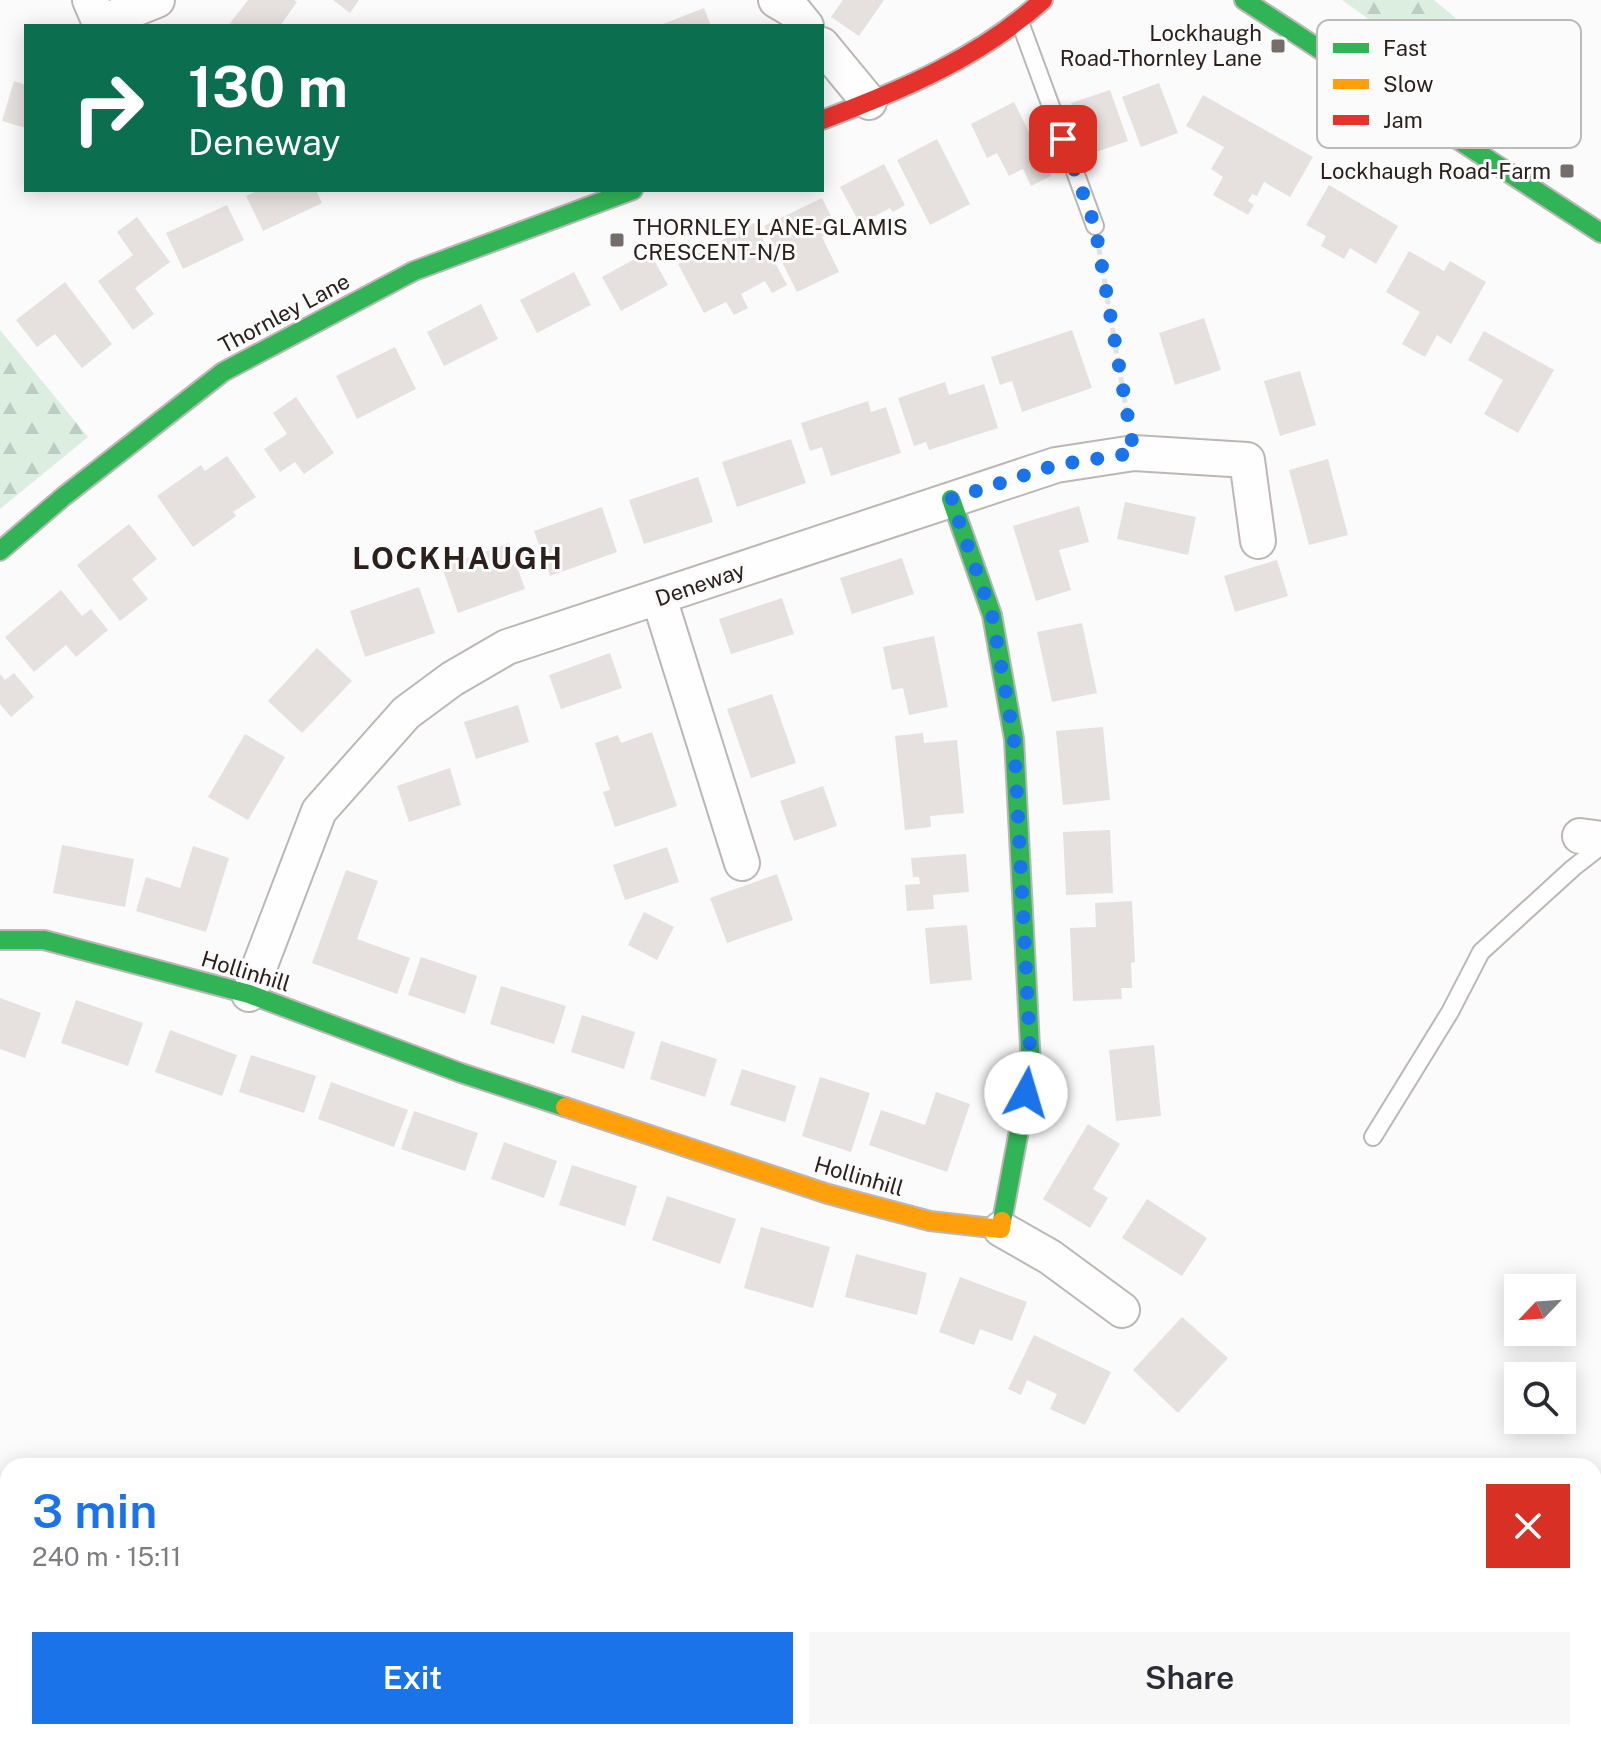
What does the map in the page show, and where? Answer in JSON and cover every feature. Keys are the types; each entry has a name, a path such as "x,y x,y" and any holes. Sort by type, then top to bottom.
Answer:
{"street":[{"path":"90,0 100,23 157,0"},
{"path":"776,0 793,10 804,24"},
{"path":"824,119 869,102 994,41 1020,23 1043,0"},
{"path":"1244,0 1317,46"},
{"path":"824,47 869,102"},
{"path":"1477,148 1596,224"},
{"name":"Thornley Lane","path":"0,551 63,497 223,372 414,271 628,192"},
{"name":"Deneway","path":"249,994 319,811 406,713 452,679 507,647 1056,465 1134,453 1247,460 1258,541"},
{"path":"951,499 992,615 1014,739 1031,1066 1001,1229 1050,1257 1122,1310"},
{"path":"659,598 742,863"},
{"name":"Hollinhill","path":"0,940 44,940 249,994 461,1073 828,1194 930,1221 1001,1229"}],"lane":[{"path":"1020,23 1095,226"},
{"path":"1373,1137 1450,1012 1481,952 1573,868 1594,840"}],"path":[{"path":"1095,226 1134,453"}],"green space":[{"path":"1342,0 1434,0 1458,20 1370,20"},
{"path":"0,330 88,437 0,509"}],"building":[{"path":"248,0 297,2 281,24 230,24"},
{"path":"333,0 359,0 350,13"},
{"path":"843,0 884,0 859,36 831,17"},
{"path":"704,8 710,24 663,24"},
{"path":"14,81 24,84 24,127 2,121"},
{"path":"1159,83 1178,133 1141,147 1122,97"},
{"path":"1110,90 1128,141 1090,154 1071,103"},
{"path":"1203,95 1313,157 1290,197 1264,182 1257,196 1252,194 1248,201 1254,205 1248,215 1213,195 1223,177 1211,169 1224,147 1186,126"},
{"path":"1014,102 1051,176 1031,186 1023,169 1009,176 997,153 987,158 971,124"},
{"path":"937,139 970,204 930,225 897,160"},
{"path":"884,164 905,205 893,212 890,208 860,224 840,187"},
{"path":"1329,185 1398,226 1376,264 1350,248 1344,259 1321,246 1326,236 1306,225"},
{"path":"255,192 317,192 322,203 263,231 246,196"},
{"path":"822,198 838,230 822,237 839,272 797,292 764,226"},
{"path":"227,205 244,240 183,269 166,233"},
{"path":"137,217 170,262 135,288 154,314 133,330 98,281 133,255 117,232"},
{"path":"754,223 787,285 772,293 765,281 741,294 748,308 734,315 726,302 704,313 678,264"},
{"path":"649,251 668,285 621,311 602,277"},
{"path":"1409,251 1444,271 1450,261 1486,282 1451,344 1437,335 1425,357 1402,344 1420,312 1386,292"},
{"path":"574,272 591,305 537,333 520,300"},
{"path":"65,282 112,344 82,368 55,334 37,347 16,320"},
{"path":"481,304 498,339 444,366 427,332"},
{"path":"1204,318 1221,370 1175,385 1159,333"},
{"path":"1072,330 1092,388 1022,412 1012,381 1000,385 991,357"},
{"path":"1484,331 1554,370 1518,433 1484,414 1503,380 1468,360"},
{"path":"395,347 416,389 357,419 336,376"},
{"path":"1300,371 1316,425 1280,436 1264,381"},
{"path":"945,382 949,395 984,384 998,428 929,450 926,442 914,446 898,398"},
{"path":"296,397 334,453 304,474 295,462 280,472 264,449 287,434 273,413"},
{"path":"868,401 871,412 886,407 901,453 831,476 822,447 810,451 801,423"},
{"path":"791,439 806,483 737,507 722,462"},
{"path":"227,456 256,497 233,512 236,516 193,547 157,496 201,465 205,471"},
{"path":"1328,459 1348,535 1309,545 1289,470"},
{"path":"698,477 713,522 644,544 629,500"},
{"path":"1125,502 1196,517 1188,555 1117,539"},
{"path":"1079,506 1089,542 1059,550 1071,590 1036,601 1013,526"},
{"path":"602,507 617,552 550,576 534,531"},
{"path":"129,524 157,559 132,579 148,599 120,621 77,565"},
{"path":"509,543 525,589 458,613 442,567"},
{"path":"902,558 914,594 852,614 840,578"},
{"path":"1277,560 1288,596 1235,612 1224,576"},
{"path":"419,587 435,633 365,657 350,611"},
{"path":"61,590 82,616 91,609 108,630 76,657 66,645 34,672 5,637"},
{"path":"782,598 794,634 731,654 719,619"},
{"path":"1082,623 1097,693 1052,702 1037,632"},
{"path":"934,636 948,707 909,715 903,688 892,690 883,647"},
{"path":"317,648 352,681 302,733 268,701"},
{"path":"610,653 622,688 561,709 549,675"},
{"path":"14,673 34,697 11,717 0,704 0,674 5,680"},
{"path":"772,694 796,763 751,778 727,709"},
{"path":"518,705 529,742 476,759 464,722"},
{"path":"1103,727 1110,800 1063,805 1056,731"},
{"path":"652,732 677,806 615,827 603,792 610,790 595,743 618,735 621,743"},
{"path":"923,733 924,743 957,740 964,813 930,816 931,827 905,830 895,736"},
{"path":"245,734 285,757 248,820 208,797"},
{"path":"450,768 461,805 409,822 397,786"},
{"path":"823,786 837,826 794,841 780,801"},
{"path":"1110,830 1113,893 1066,895 1063,832"},
{"path":"62,845 134,859 125,907 53,893"},
{"path":"193,846 229,858 206,932 136,911 146,877 180,888"},
{"path":"667,847 679,882 625,900 613,865"},
{"path":"966,854 969,892 933,895 934,909 907,911 905,885 920,884 919,877 913,877 911,858"},
{"path":"346,870 378,881 357,939 410,958 397,994 312,963"},
{"path":"777,874 793,920 727,943 710,898"},
{"path":"1132,901 1135,962 1131,963 1132,988 1121,988 1122,999 1073,1001 1070,928 1096,927 1095,903"},
{"path":"644,912 674,927 657,960 628,945"},
{"path":"967,925 972,980 930,984 925,928"},
{"path":"421,957 477,976 465,1014 408,995"},
{"path":"501,986 566,1006 554,1044 490,1024"},
{"path":"0,998 41,1013 25,1058 0,1049"},
{"path":"76,1000 143,1023 128,1066 61,1043"},
{"path":"582,1015 635,1032 624,1069 571,1052"},
{"path":"170,1030 237,1055 222,1096 155,1072"},
{"path":"661,1041 717,1059 705,1097 650,1079"},
{"path":"1154,1045 1161,1116 1116,1121 1109,1050"},
{"path":"251,1055 316,1076 304,1113 239,1092"},
{"path":"742,1069 796,1086 785,1122 730,1105"},
{"path":"820,1077 870,1093 851,1152 802,1136"},
{"path":"331,1082 408,1110 394,1147 318,1119"},
{"path":"936,1092 970,1104 947,1172 869,1145 881,1110 925,1125"},
{"path":"414,1111 478,1133 465,1171 401,1149"},
{"path":"1088,1124 1120,1144 1093,1189 1108,1198 1090,1228 1043,1199"},
{"path":"504,1142 557,1161 544,1198 491,1179"},
{"path":"572,1165 637,1186 625,1226 559,1205"},
{"path":"667,1196 736,1219 720,1264 652,1240"},
{"path":"1147,1199 1207,1238 1182,1276 1122,1238"},
{"path":"761,1227 830,1247 813,1308 744,1288"},
{"path":"856,1254 927,1273 917,1315 845,1297"},
{"path":"960,1277 1027,1302 1012,1341 980,1329 974,1345 939,1332"},
{"path":"1182,1317 1228,1358 1178,1413 1133,1370"},
{"path":"1034,1335 1111,1372 1085,1425 1050,1409 1057,1394 1027,1380 1021,1395 1008,1389"}],"traffic: fast":[{"path":"1244,0 1317,48"},
{"path":"1471,148 1601,233"},
{"path":"0,551 63,497 223,372 414,271 628,192"},
{"path":"951,499 992,615 1014,739 1031,1066 1002,1221"},
{"path":"0,940 44,940 249,994 461,1073 565,1107"}],"traffic: slow":[{"path":"565,1107 828,1194 930,1221 1001,1229 1002,1221"}],"traffic: jam":[{"path":"824,119 881,97 966,56 1043,0"}],"place":[{"name":"Lockhaugh Road-Thornley Lane","path":"1278,46"},
{"name":"Lockhaugh Road-Farm","path":"1567,171"},
{"name":"THORNLEY LANE-GLAMIS CRESCENT-N/B","path":"617,240"}],"district":[{"name":"LOCKHAUGH","path":"458,559"}],"route":[{"path":"1026,1093 1031,1066 1014,739 992,615 951,499 1056,465 1134,453 1095,226 1063,139"}]}
